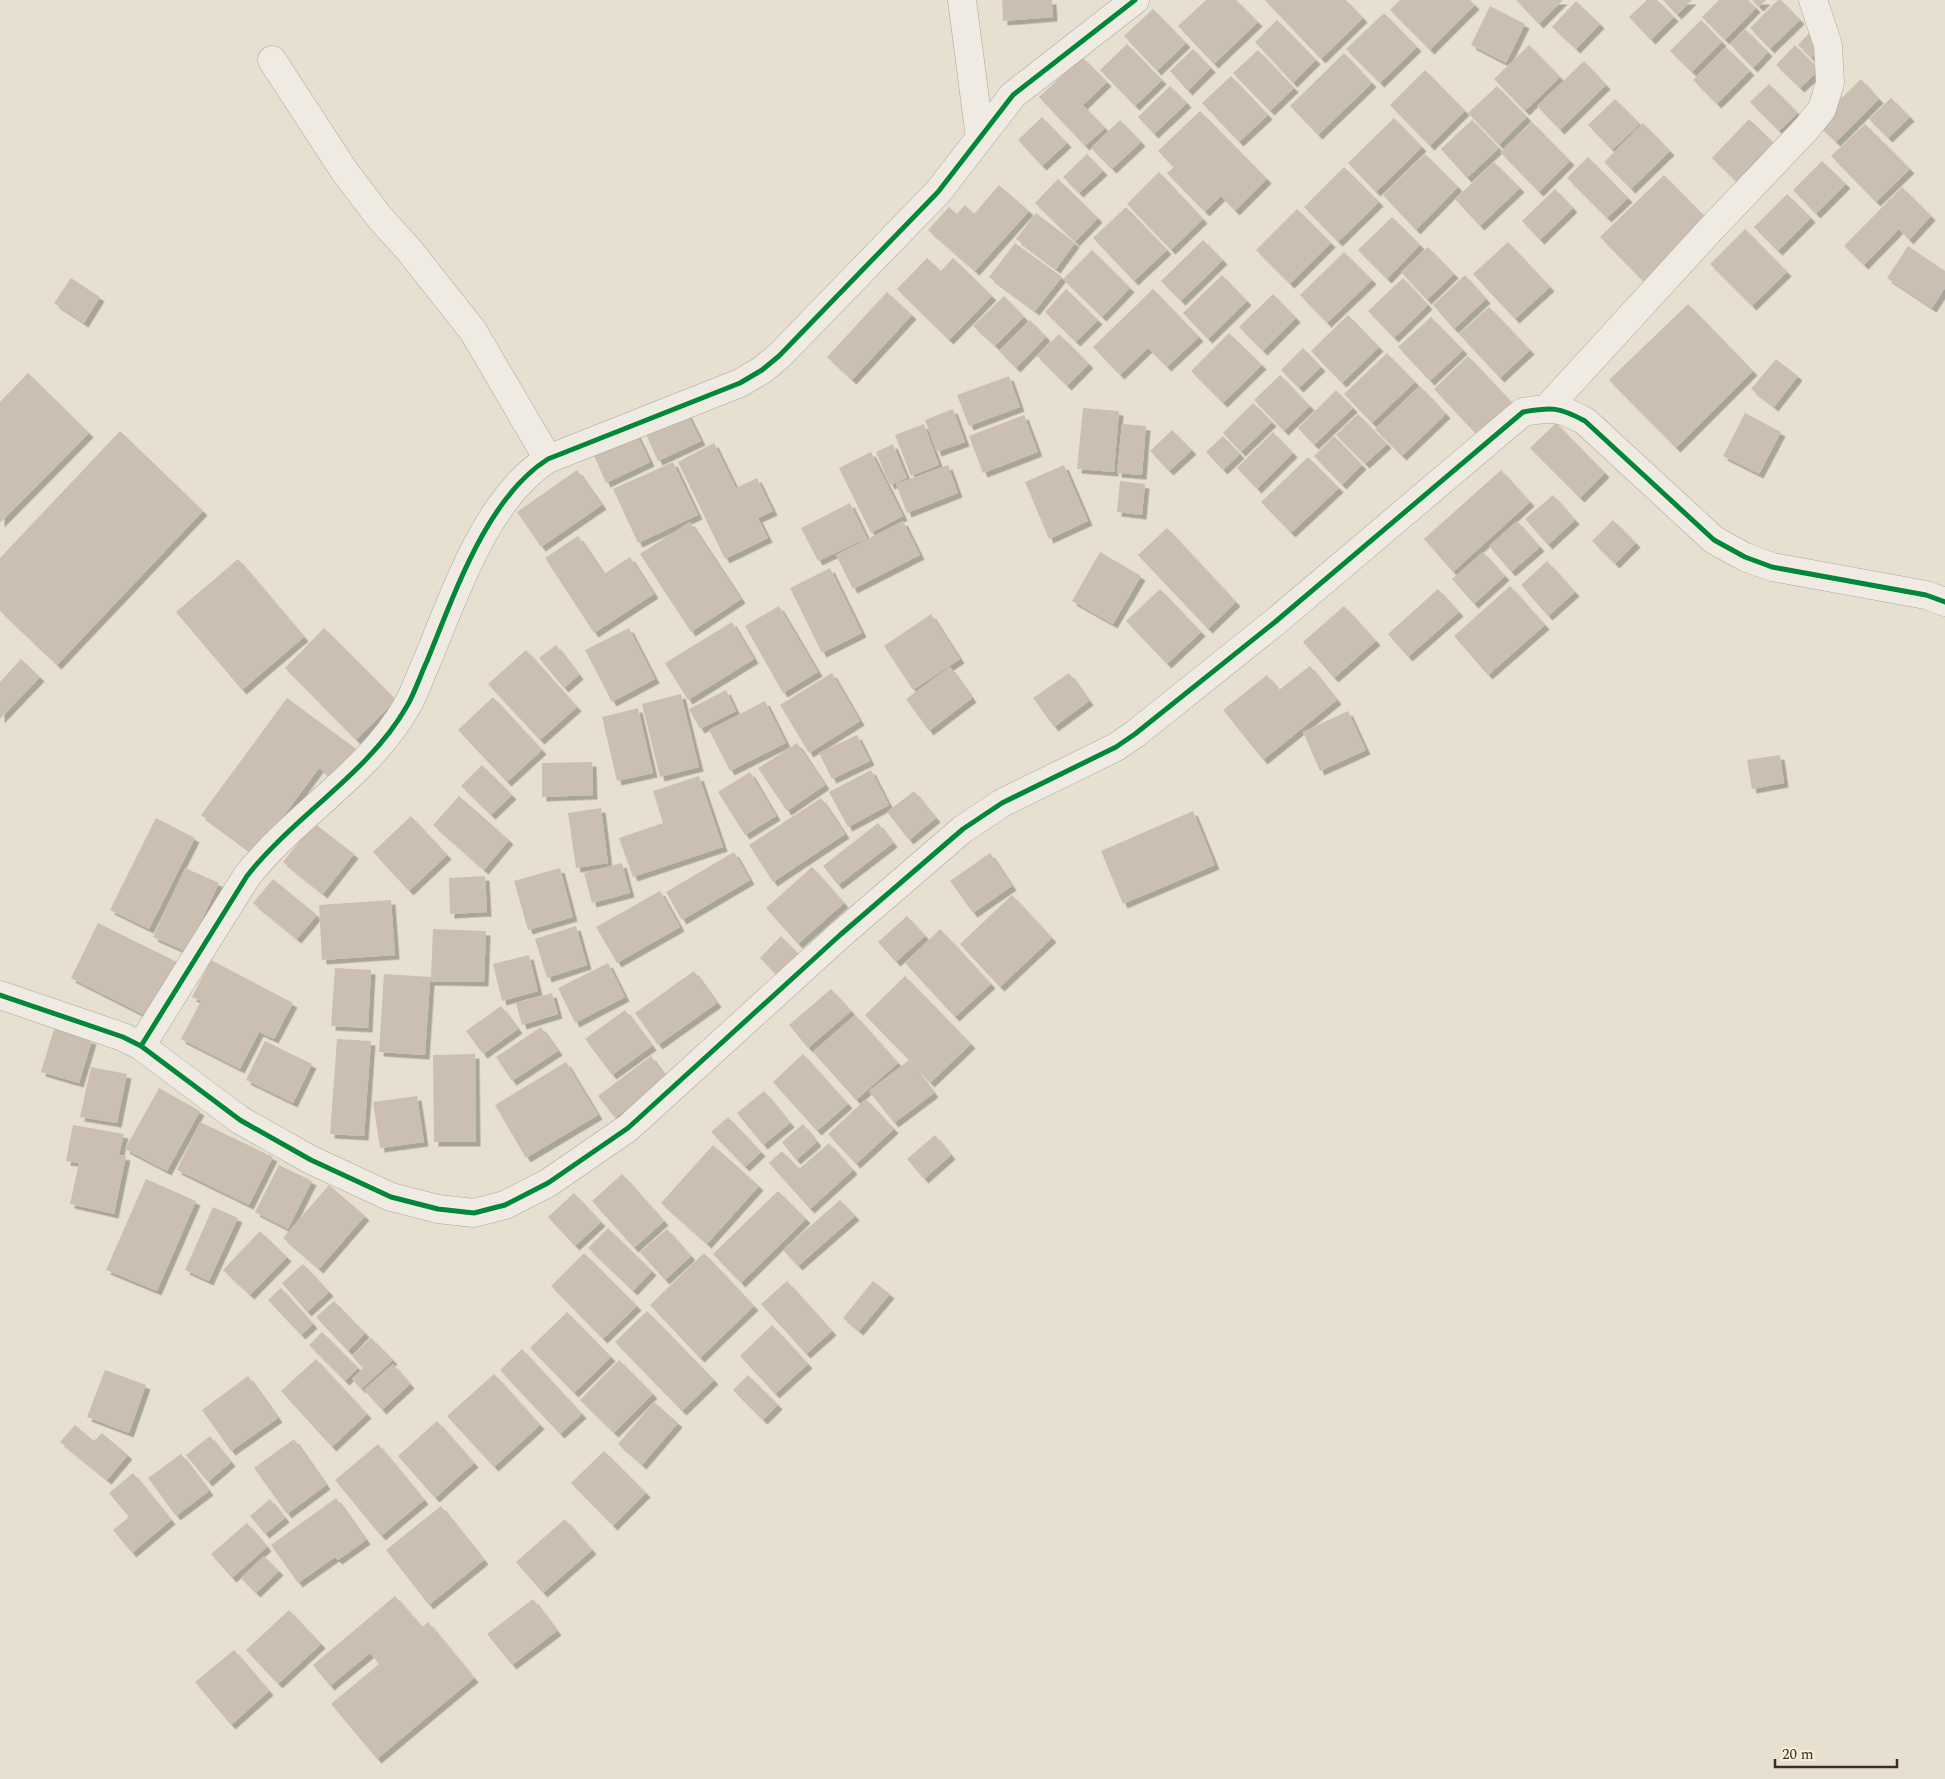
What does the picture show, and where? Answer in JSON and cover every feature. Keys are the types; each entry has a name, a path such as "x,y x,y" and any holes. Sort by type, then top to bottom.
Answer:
{"street":[{"path":"962,0 980,138"},
{"path":"141,1046 253,869 285,834 342,784 391,731 411,697 466,566 486,529 510,494 530,472 548,459 740,383 762,370 780,356 938,192 1018,90 1135,0"},
{"path":"1547,408 1710,230 1806,130 1822,109 1830,83 1828,46 1813,0"},
{"path":"272,60 345,172 380,218 409,250 473,331 548,459"},
{"path":"0,994 123,1037 141,1046 240,1120 311,1160 391,1197 438,1210 474,1213 505,1205 548,1183 628,1128 840,935 963,829 1002,803 1116,746 1135,734 1275,622 1523,412 1547,408 1566,411 1585,421 1714,540 1745,557 1772,567 1926,595 1945,602"}],"building":[{"path":"1002,0 1052,0 1053,17 1003,21"},
{"path":"1206,0 1236,0 1258,22 1214,64 1178,26"},
{"path":"1265,0 1346,0 1363,18 1321,59"},
{"path":"1400,0 1470,0 1475,5 1430,50 1390,10"},
{"path":"1516,0 1563,0 1539,24"},
{"path":"1647,0 1657,0 1674,17 1651,40 1629,17"},
{"path":"1663,0 1692,0 1677,15"},
{"path":"1719,0 1748,0 1756,8 1725,40 1702,17"},
{"path":"1752,0 1766,0 1759,7"},
{"path":"1778,0 1781,0 1800,20 1770,49 1750,28"},
{"path":"1576,1 1600,24 1576,49 1552,27"},
{"path":"1490,6 1525,24 1506,63 1471,45"},
{"path":"1153,9 1186,43 1157,71 1124,36"},
{"path":"1384,13 1417,47 1380,83 1346,49"},
{"path":"1277,20 1316,60 1293,83 1255,42"},
{"path":"1701,20 1722,42 1692,72 1670,51"},
{"path":"1745,29 1768,52 1753,68 1730,44"},
{"path":"1809,33 1823,47 1811,58 1798,45"},
{"path":"1127,44 1162,80 1135,106 1100,70"},
{"path":"1529,45 1560,77 1525,111 1494,79"},
{"path":"1795,45 1819,70 1800,88 1776,65"},
{"path":"1726,47 1750,71 1717,104 1693,80"},
{"path":"1193,49 1211,68 1188,91 1170,71"},
{"path":"1258,50 1294,88 1270,111 1233,73"},
{"path":"1344,53 1372,83 1318,135 1290,106"},
{"path":"1082,57 1107,82 1083,105 1105,128 1085,146 1039,97"},
{"path":"1584,61 1606,85 1560,130 1537,106"},
{"path":"1425,70 1465,111 1430,146 1390,105"},
{"path":"1231,76 1268,115 1239,142 1202,103"},
{"path":"1861,79 1879,99 1836,142 1816,123"},
{"path":"1769,84 1798,113 1779,131 1750,102"},
{"path":"1170,86 1187,103 1154,134 1138,117"},
{"path":"1497,86 1527,117 1499,145 1468,113"},
{"path":"1891,98 1910,117 1888,138 1869,119"},
{"path":"1615,99 1640,124 1612,150 1588,125"},
{"path":"1200,111 1267,179 1235,211 1221,196 1205,212 1167,173 1174,167 1158,151"},
{"path":"1042,117 1067,143 1042,166 1018,140"},
{"path":"1394,118 1422,147 1376,192 1348,163"},
{"path":"1749,119 1779,148 1770,158 1763,152 1736,181 1712,158"},
{"path":"1120,120 1141,142 1112,169 1091,148"},
{"path":"1472,120 1499,148 1467,178 1441,149"},
{"path":"1532,122 1570,161 1539,192 1500,152"},
{"path":"1643,123 1670,151 1631,189 1604,162"},
{"path":"1865,124 1910,169 1876,202 1831,156"},
{"path":"1087,154 1103,171 1079,193 1063,177"},
{"path":"1425,154 1458,187 1416,230 1383,195"},
{"path":"1588,157 1628,198 1607,218 1567,178"},
{"path":"1822,161 1846,184 1816,214 1793,190"},
{"path":"1494,162 1520,188 1480,226 1455,199"},
{"path":"1344,167 1379,202 1338,242 1304,207"},
{"path":"1159,172 1203,219 1171,250 1127,204"},
{"path":"1664,175 1712,224 1649,287 1600,237"},
{"path":"1058,179 1098,218 1075,242 1035,203"},
{"path":"999,185 1029,211 975,271 928,230 949,207 957,214 965,205 974,214"},
{"path":"1902,187 1931,216 1909,240 1899,229 1864,265 1844,246"},
{"path":"1555,189 1573,208 1540,240 1522,221"},
{"path":"1787,194 1811,218 1778,251 1754,227"},
{"path":"1126,207 1167,250 1134,281 1093,238"},
{"path":"1297,209 1331,243 1290,284 1256,250"},
{"path":"1036,213 1075,243 1056,269 1016,239"},
{"path":"1392,217 1420,245 1387,279 1358,250"},
{"path":"1745,229 1787,272 1752,306 1710,264"},
{"path":"1203,240 1223,260 1181,301 1161,281"},
{"path":"1508,242 1550,287 1515,319 1473,274"},
{"path":"1015,243 1062,277 1035,311 989,277"},
{"path":"1908,246 1945,271 1945,288 1932,308 1887,278"},
{"path":"1428,247 1454,274 1427,300 1401,272"},
{"path":"1092,250 1130,288 1102,317 1063,279"},
{"path":"1344,252 1372,280 1327,323 1300,295"},
{"path":"927,258 941,271 953,258 992,296 949,340 897,289"},
{"path":"1222,275 1247,301 1208,339 1183,313"},
{"path":"1465,275 1486,299 1454,329 1433,305"},
{"path":"71,278 100,297 84,323 54,303"},
{"path":"1403,278 1428,305 1394,338 1368,311"},
{"path":"1066,289 1098,320 1076,342 1045,312"},
{"path":"1153,289 1199,337 1167,367 1148,348 1120,375 1093,347"},
{"path":"887,292 912,315 852,380 827,357"},
{"path":"1273,294 1296,318 1263,351 1239,327"},
{"path":"1004,296 1024,317 995,346 973,326"},
{"path":"1688,304 1753,371 1676,448 1609,380"},
{"path":"1489,307 1530,350 1500,378 1459,334"},
{"path":"1348,315 1379,347 1342,383 1311,351"},
{"path":"1431,317 1463,350 1430,381 1398,347"},
{"path":"1030,320 1046,337 1016,368 999,351"},
{"path":"1229,333 1262,365 1223,403 1191,371"},
{"path":"1059,334 1089,364 1067,386 1037,356"},
{"path":"1303,348 1321,367 1299,388 1281,370"},
{"path":"1387,353 1415,382 1372,423 1344,394"},
{"path":"1468,356 1514,405 1480,438 1434,389"},
{"path":"1776,359 1798,376 1774,407 1751,389"},
{"path":"28,373 89,433 0,523 0,402"},
{"path":"1280,375 1310,406 1284,431 1254,400"},
{"path":"1009,376 1020,407 969,426 957,395"},
{"path":"1420,386 1446,414 1402,456 1375,429"},
{"path":"1336,390 1353,408 1314,445 1298,428"},
{"path":"1253,403 1272,422 1241,452 1223,433"},
{"path":"1083,408 1119,411 1114,472 1077,469"},
{"path":"953,409 965,442 937,452 925,420"},
{"path":"686,411 701,441 658,461 644,430"},
{"path":"1745,413 1781,432 1759,474 1723,456"},
{"path":"1358,414 1387,444 1365,464 1336,435"},
{"path":"1024,415 1038,452 983,473 969,436"},
{"path":"1556,423 1605,473 1580,498 1530,448"},
{"path":"924,424 939,465 911,476 895,435"},
{"path":"1122,424 1146,426 1142,475 1117,473"},
{"path":"1172,430 1192,450 1169,471 1150,451"},
{"path":"120,431 203,511 57,665 0,611 0,558"},
{"path":"635,431 650,462 606,483 592,451"},
{"path":"1273,432 1293,453 1257,489 1237,468"},
{"path":"1223,436 1240,454 1223,470 1206,452"},
{"path":"1334,436 1362,465 1342,485 1314,456"},
{"path":"714,443 736,488 757,478 773,511 758,518 768,538 725,559 678,462"},
{"path":"893,444 907,478 890,485 876,452"},
{"path":"871,452 903,516 871,533 839,468"},
{"path":"1308,457 1339,488 1291,533 1261,502"},
{"path":"673,462 698,515 638,543 613,489"},
{"path":"948,465 958,493 907,513 896,484"},
{"path":"1064,465 1088,521 1049,539 1025,482"},
{"path":"577,470 602,505 541,547 517,512"},
{"path":"1501,470 1530,502 1453,572 1424,539"},
{"path":"1120,481 1145,484 1142,515 1117,512"},
{"path":"1553,495 1575,520 1548,545 1525,519"},
{"path":"850,503 867,538 818,561 801,528"},
{"path":"1613,520 1636,543 1615,564 1592,541"},
{"path":"903,521 920,555 853,589 836,555"},
{"path":"1517,521 1540,547 1511,572 1489,546"},
{"path":"690,522 741,599 691,632 640,554"},
{"path":"1167,528 1236,602 1208,629 1138,555"},
{"path":"578,536 604,574 630,557 654,594 594,633 545,558"},
{"path":"1100,552 1141,576 1113,624 1072,601"},
{"path":"1483,552 1505,576 1474,604 1452,579"},
{"path":"238,559 304,637 242,690 176,612"},
{"path":"1547,561 1575,592 1548,616 1521,585"},
{"path":"830,568 862,633 822,653 790,588"},
{"path":"1510,586 1545,625 1488,675 1454,636"},
{"path":"1160,589 1201,632 1167,664 1126,621"},
{"path":"1438,589 1459,612 1408,657 1388,634"},
{"path":"779,606 818,672 783,693 745,626"},
{"path":"1344,606 1376,641 1334,678 1303,642"},
{"path":"931,614 960,659 913,690 884,646"},
{"path":"732,622 754,659 688,700 665,663"},
{"path":"324,628 396,700 356,740 285,668"},
{"path":"629,628 655,679 612,702 585,650"},
{"path":"556,645 579,675 564,688 539,658"},
{"path":"526,650 577,707 540,740 488,684"},
{"path":"21,659 40,677 0,719 0,682"},
{"path":"1310,666 1337,700 1263,760 1223,710 1267,675 1279,690"},
{"path":"950,667 972,698 929,731 906,699"},
{"path":"832,673 860,721 809,753 780,705"},
{"path":"1069,673 1089,701 1054,727 1033,698"},
{"path":"726,690 736,711 700,729 689,709"},
{"path":"681,694 699,767 660,777 642,704"},
{"path":"493,697 542,750 507,782 458,730"},
{"path":"287,698 359,751 337,781 319,768 255,855 201,815"},
{"path":"765,701 786,743 730,771 709,730"},
{"path":"638,708 653,773 617,781 602,717"},
{"path":"1348,711 1366,750 1320,771 1303,732"},
{"path":"857,735 870,761 832,779 819,753"},
{"path":"797,743 825,785 787,811 758,768"},
{"path":"1780,755 1784,783 1752,789 1747,760"},
{"path":"592,762 593,795 542,797 542,763"},
{"path":"482,765 512,795 491,815 461,786"},
{"path":"871,770 889,805 848,827 829,792"},
{"path":"750,772 776,816 745,835 718,792"},
{"path":"699,776 723,847 633,877 619,838 663,823 653,791"},
{"path":"914,791 936,818 909,840 887,812"},
{"path":"459,796 509,840 484,870 433,825"},
{"path":"821,798 845,834 773,882 749,845"},
{"path":"601,808 608,863 576,868 568,813"},
{"path":"1193,811 1215,865 1123,904 1101,851"},
{"path":"411,816 447,855 409,891 373,852"},
{"path":"156,818 195,838 149,929 110,910"},
{"path":"314,823 354,854 323,894 283,862"},
{"path":"878,823 893,843 838,885 823,866"},
{"path":"734,852 750,880 682,920 666,892"},
{"path":"990,853 1012,886 973,913 950,881"},
{"path":"622,863 630,893 592,903 584,873"},
{"path":"812,867 844,903 798,944 766,908"},
{"path":"185,868 219,883 187,952 153,937"},
{"path":"560,868 573,917 528,930 514,881"},
{"path":"485,876 487,912 450,914 449,878"},
{"path":"273,879 317,915 297,939 253,903"},
{"path":"660,891 680,927 617,963 596,927"},
{"path":"1012,895 1052,938 1000,987 960,944"},
{"path":"391,900 395,955 322,960 319,905"},
{"path":"907,916 925,936 896,962 878,942"},
{"path":"98,923 177,962 148,1017 71,978"},
{"path":"576,926 587,965 547,978 535,939"},
{"path":"433,929 486,931 484,982 430,981 425,1055 379,1052 384,974 431,977"},
{"path":"940,929 991,984 955,1017 905,963"},
{"path":"781,936 801,957 780,978 760,958"},
{"path":"529,955 538,991 502,1001 493,964"},
{"path":"211,960 293,1003 274,1039 259,1032 240,1069 181,1039 201,1001 192,997"},
{"path":"608,963 625,997 575,1023 558,988"},
{"path":"335,968 371,970 368,1028 331,1026"},
{"path":"694,971 717,1003 658,1045 635,1013"},
{"path":"905,976 971,1044 930,1083 865,1015"},
{"path":"831,989 851,1011 808,1048 789,1025"},
{"path":"552,993 558,1014 522,1025 516,1003"},
{"path":"501,1006 518,1029 483,1054 466,1031"},
{"path":"625,1010 652,1046 612,1075 585,1039"},
{"path":"855,1015 898,1063 856,1100 813,1052"},
{"path":"541,1027 558,1051 512,1081 496,1057"},
{"path":"54,1029 92,1040 79,1083 41,1072"},
{"path":"337,1039 371,1041 364,1136 330,1134"},
{"path":"265,1041 312,1064 293,1103 246,1080"},
{"path":"475,1054 476,1142 434,1142 433,1055"},
{"path":"803,1054 848,1104 817,1131 773,1082"},
{"path":"651,1056 667,1079 615,1118 598,1096"},
{"path":"909,1060 934,1093 894,1123 869,1091"},
{"path":"566,1062 598,1115 526,1158 495,1105"},
{"path":"91,1067 127,1074 117,1123 80,1117"},
{"path":"159,1088 200,1111 167,1171 125,1149"},
{"path":"764,1091 790,1123 763,1145 737,1113"},
{"path":"417,1096 424,1142 380,1148 373,1102"},
{"path":"866,1099 894,1129 856,1164 828,1134"},
{"path":"728,1117 761,1152 745,1167 711,1132"},
{"path":"200,1122 273,1157 249,1205 177,1170"},
{"path":"803,1124 817,1142 796,1160 782,1142"},
{"path":"73,1125 124,1134 119,1155 126,1156 114,1214 70,1204 79,1163 66,1161"},
{"path":"935,1135 951,1155 924,1179 907,1159"},
{"path":"829,1143 853,1170 810,1209 769,1163 782,1151 799,1169"},
{"path":"713,1145 759,1186 707,1244 661,1203"},
{"path":"279,1165 312,1181 288,1229 255,1212"},
{"path":"622,1174 664,1221 634,1248 592,1201"},
{"path":"146,1179 196,1201 157,1291 106,1270"},
{"path":"329,1185 365,1216 319,1269 283,1238"},
{"path":"778,1191 806,1219 741,1283 713,1254"},
{"path":"574,1193 601,1222 575,1246 548,1217"},
{"path":"840,1200 855,1216 798,1266 783,1250"},
{"path":"213,1207 238,1218 209,1281 185,1270"},
{"path":"608,1228 652,1271 633,1291 588,1248"},
{"path":"667,1229 691,1256 665,1280 640,1252"},
{"path":"260,1231 287,1257 250,1295 223,1270"},
{"path":"584,1253 637,1306 603,1339 551,1286"},
{"path":"704,1253 754,1306 700,1358 650,1305"},
{"path":"303,1264 329,1292 307,1312 282,1283"},
{"path":"787,1281 832,1331 806,1354 761,1304"},
{"path":"873,1281 890,1294 859,1331 843,1318"},
{"path":"281,1288 313,1324 301,1335 268,1300"},
{"path":"334,1301 365,1333 348,1351 316,1317"},
{"path":"647,1311 714,1380 682,1411 615,1342"},
{"path":"567,1312 611,1357 574,1393 530,1348"},
{"path":"772,1325 808,1364 775,1394 740,1356"},
{"path":"322,1332 358,1368 345,1381 309,1345"},
{"path":"371,1338 393,1360 361,1389 352,1379 363,1368 352,1356"},
{"path":"522,1349 582,1414 560,1434 500,1370"},
{"path":"316,1359 367,1414 332,1447 281,1391"},
{"path":"619,1360 653,1394 614,1433 580,1400"},
{"path":"393,1364 410,1384 382,1410 364,1390"},
{"path":"105,1370 146,1385 129,1433 87,1417"},
{"path":"494,1374 540,1425 494,1467 447,1416"},
{"path":"748,1375 778,1405 763,1420 733,1390"},
{"path":"248,1376 278,1418 231,1451 202,1410"},
{"path":"654,1402 678,1423 642,1465 618,1444"},
{"path":"437,1421 474,1463 435,1498 398,1456"},
{"path":"75,1425 94,1441 102,1433 128,1455 107,1480 60,1442"},
{"path":"210,1436 231,1462 208,1482 186,1455"},
{"path":"294,1439 326,1485 287,1514 254,1468"},
{"path":"378,1444 424,1500 381,1536 335,1480"},
{"path":"604,1451 646,1493 613,1526 571,1483"},
{"path":"181,1454 209,1491 176,1516 148,1478"},
{"path":"133,1473 171,1520 132,1553 113,1530 129,1517 109,1493"},
{"path":"336,1498 366,1540 338,1560 335,1557 298,1583 271,1545"},
{"path":"270,1499 285,1518 265,1534 250,1516"},
{"path":"441,1506 484,1560 429,1605 386,1550"},
{"path":"565,1519 592,1550 543,1593 516,1562"},
{"path":"247,1523 267,1547 232,1578 211,1554"},
{"path":"264,1556 279,1571 256,1593 241,1578"},
{"path":"395,1596 422,1627 428,1622 474,1678 377,1759 331,1704 379,1664 370,1653 330,1686 313,1665"},
{"path":"533,1599 557,1631 512,1665 487,1634"},
{"path":"289,1610 321,1644 278,1684 246,1650"},
{"path":"234,1650 269,1691 231,1725 195,1682"}],"cycle path":[{"path":"141,1046 247,876 287,833 373,752 391,730 413,695 474,550 507,498 526,476 548,459 740,383 762,370 779,356 938,192 1013,95 1135,0"},
{"path":"0,995 123,1037 141,1046 240,1120 311,1160 391,1197 438,1209 474,1213 505,1205 548,1183 628,1128 840,935 963,829 1002,803 1116,747 1135,734 1275,622 1523,412 1555,409 1585,421 1714,540 1745,557 1772,567 1926,595 1945,602"}]}
